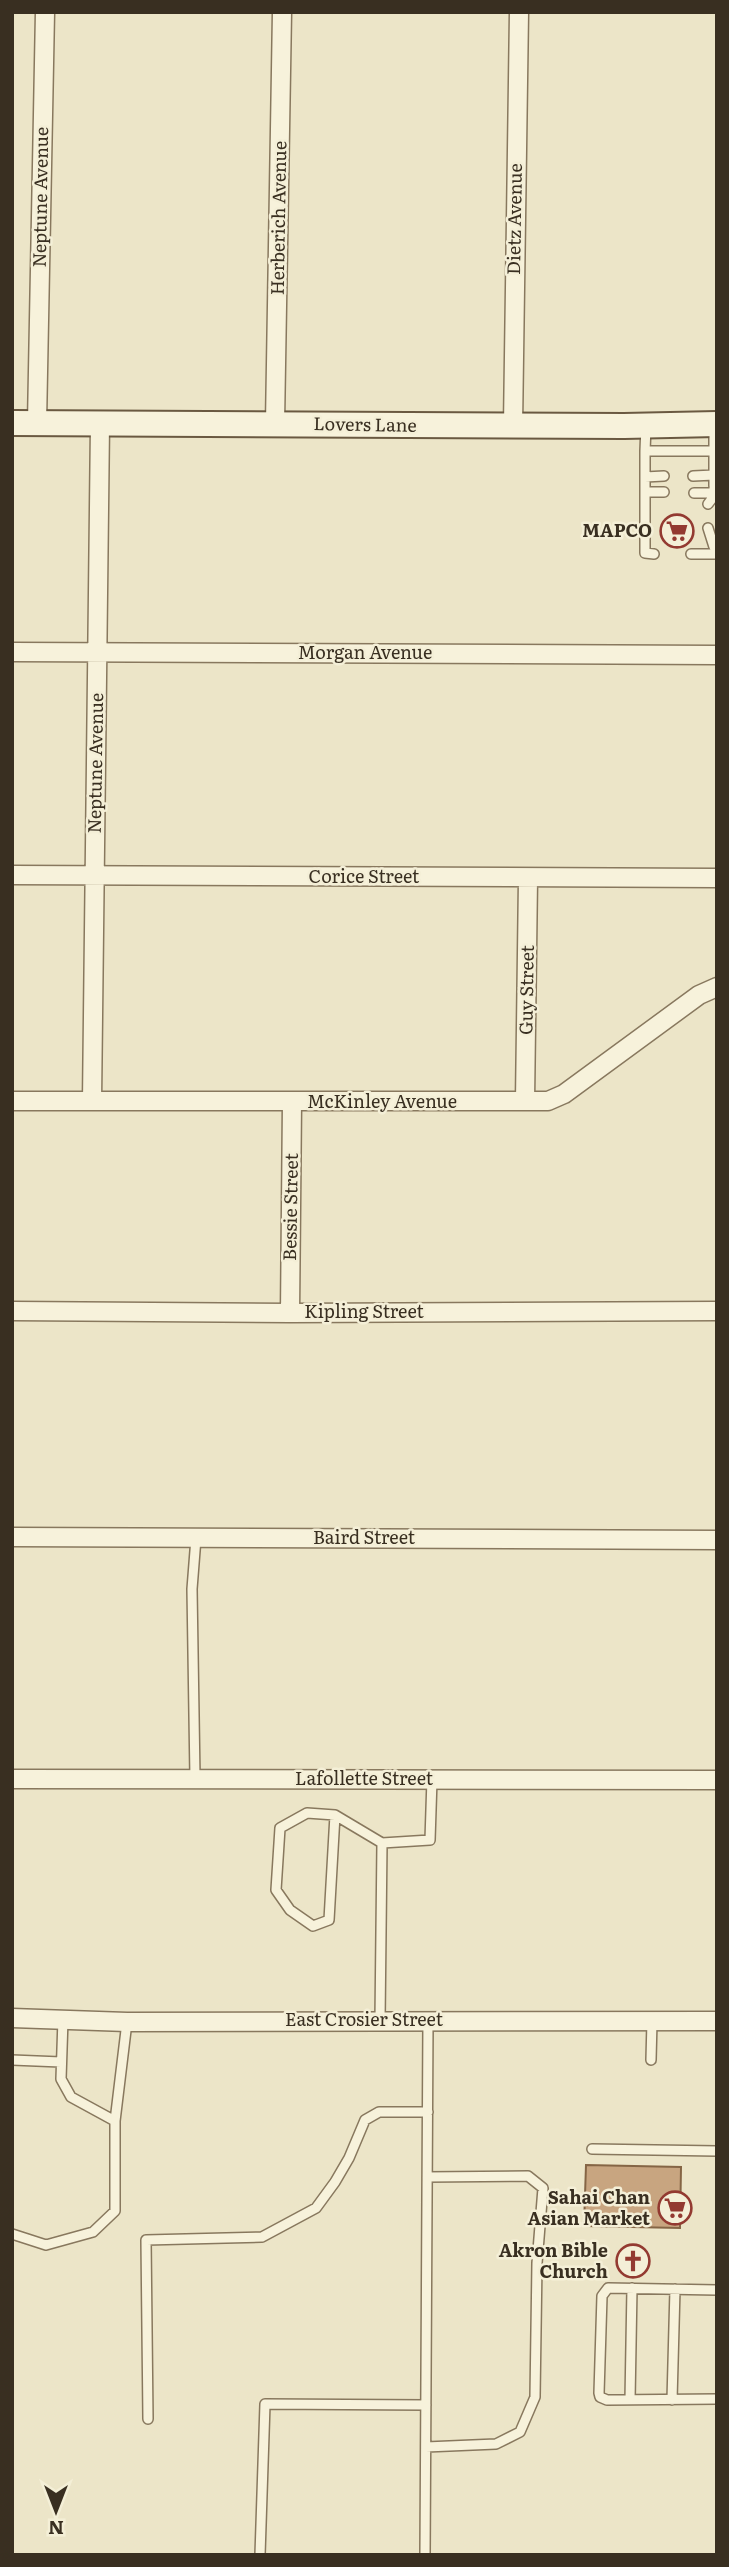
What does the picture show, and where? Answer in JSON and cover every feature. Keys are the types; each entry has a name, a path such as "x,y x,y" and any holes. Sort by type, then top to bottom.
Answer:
{"street":[{"name":"Neptune Avenue","path":"37,423 45,12"},
{"name":"Herberich Avenue","path":"275,423 282,12"},
{"name":"Dietz Avenue","path":"513,426 519,12"},
{"name":"Lovers Lane","path":"12,423 513,426 715,424"},
{"name":"Neptune Avenue","path":"92,1101 100,424"},
{"name":"Morgan Avenue","path":"12,652 717,655"},
{"name":"Corice Street","path":"12,875 717,878"},
{"name":"Guy Street","path":"525,1101 528,878"},
{"name":"McKinley Avenue","path":"12,1101 548,1101 564,1094 699,995 717,987"},
{"name":"Bessie Street","path":"290,1313 292,1102"},
{"name":"Kipling Street","path":"12,1311 717,1311"},
{"name":"Baird Street","path":"12,1537 717,1540"},
{"name":"Lafollette Street","path":"12,1779 717,1780"},
{"name":"East Crosier Street","path":"12,2018 127,2022 717,2021"}],"lane":[{"path":"646,424 645,553 654,554"},
{"path":"714,491 715,424"},
{"path":"646,451 714,451"},
{"path":"645,477 664,476"},
{"path":"693,476 714,491"},
{"path":"694,493 714,491"},
{"path":"645,492 664,492"},
{"path":"691,554 716,549 708,528"},
{"path":"195,1779 192,1588 196,1538"},
{"path":"335,1815 329,1920 313,1926 290,1910 276,1890 280,1828 307,1813 335,1815 382,1843 430,1840 432,1779"},
{"path":"380,2020 382,1843"},
{"path":"63,2019 61,2079 71,2097 115,2121"},
{"path":"425,2555 428,2020"},
{"path":"651,2060 652,2021"},
{"path":"12,2234 46,2245 93,2232 115,2211 115,2121 127,2022"},
{"path":"12,2060 61,2062"},
{"path":"148,2419 146,2240 262,2236 316,2208 340,2174 365,2120 379,2112 428,2112"},
{"path":"592,2149 717,2151"},
{"path":"426,2447 496,2444 520,2432 535,2398 537,2263 543,2188 528,2176 427,2177"},
{"path":"717,2290 608,2288 602,2296 599,2393 600,2397 607,2400 717,2399"},
{"path":"630,2400 632,2288"},
{"path":"672,2400 675,2289"},
{"path":"260,2555 265,2404 426,2405"}],"building":[{"path":"586,2165 681,2167 680,2228 584,2226"}],"place":[{"name":"MAPCO","path":"677,531"},
{"name":"Sahai Chan Asian Market","path":"675,2208"},
{"name":"Akron Bible Church","path":"633,2261"}]}
